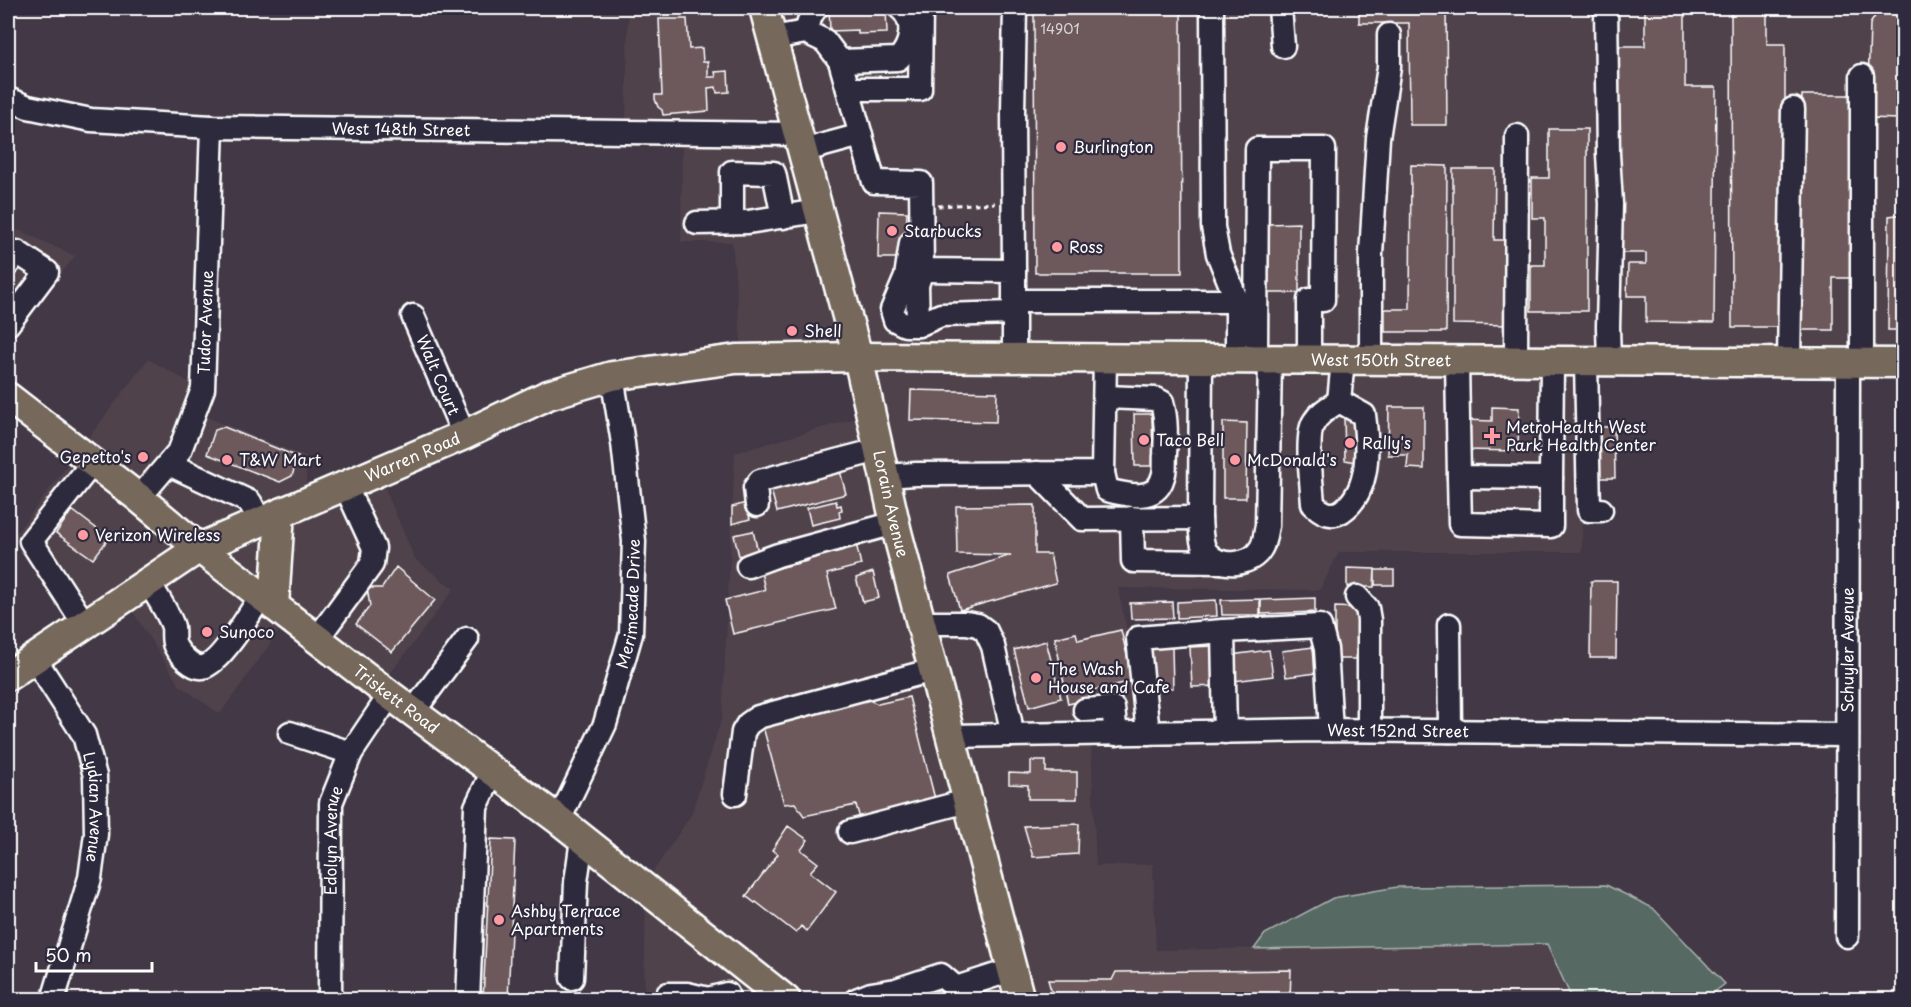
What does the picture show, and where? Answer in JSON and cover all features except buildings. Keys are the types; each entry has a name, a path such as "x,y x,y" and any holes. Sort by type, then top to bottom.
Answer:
{"main road":[{"name":"Lorain Avenue","path":"764,8 858,357 895,523 1020,999"},
{"name":"West 150th Street","path":"858,357 1904,363"},
{"name":"Warren Road","path":"8,676 199,548 464,435 548,396 612,376 736,360 858,357"},
{"name":"Triskett Road","path":"8,397 317,639 559,820 786,999"},
{"path":"268,601 270,518"}],"street":[{"path":"806,32 811,15 816,8"},
{"path":"898,59 904,52 910,33 908,18 900,8"},
{"path":"848,89 920,89 921,8"},
{"path":"1014,358 1015,8"},
{"path":"1212,8 1213,227 1218,254 1237,301 1255,359"},
{"path":"1280,8 1283,46"},
{"path":"1601,510 1589,510 1598,362 1608,327 1611,204 1606,8"},
{"path":"772,38 806,32 825,41 840,61 874,182 921,183 922,270 917,285 918,325"},
{"path":"1340,401 1357,360 1371,254 1378,138 1389,67 1389,35"},
{"path":"840,61 898,59 920,64"},
{"name":"Schuyler Avenue","path":"1847,936 1847,735 1862,76"},
{"name":"West 148th Street","path":"8,99 28,107 91,120 212,127 731,133 800,143 861,135"},
{"path":"1789,363 1793,109"},
{"name":"Tudor Avenue","path":"139,498 180,450 202,389 212,127"},
{"path":"731,133 732,222"},
{"path":"1516,361 1517,136"},
{"path":"1132,518 1133,561 1236,564 1254,558 1262,547 1267,526 1255,359 1257,149 1324,149 1323,300 1309,300 1309,360"},
{"path":"732,172 774,173 783,217"},
{"path":"912,183 912,238 906,277 892,310 895,320 905,325 918,325 941,315 1014,307 1237,301"},
{"path":"697,223 783,217 818,211"},
{"path":"8,264 17,252 47,272 8,324"},
{"path":"922,270 1014,271"},
{"name":"Walt Court","path":"412,316 464,435"},
{"path":"1105,358 1103,473 1107,490 1132,496 1148,495 1160,485 1164,475 1166,431 1162,402 1155,399 1105,397"},
{"path":"1201,359 1200,518 1202,540 1208,554 1221,562"},
{"path":"1457,361 1460,524 1551,526 1552,362"},
{"name":"Merimeade Drive","path":"559,820 605,724 631,634 634,541 623,443 612,376"},
{"path":"85,625 32,541 93,462"},
{"path":"757,505 755,488 760,481 881,463 1037,473 1103,473"},
{"path":"169,464 250,501 270,518"},
{"path":"1037,473 1082,519 1200,518"},
{"path":"1460,477 1551,478"},
{"path":"317,639 372,564 374,548 345,485"},
{"path":"748,566 778,555 895,523"},
{"path":"149,582 173,627 173,644 197,667 205,667 216,659 268,601"},
{"path":"1357,597 1367,608 1369,620 1369,730"},
{"path":"921,623 966,623 978,625 986,631 993,646 1011,735"},
{"path":"1449,625 1450,731"},
{"path":"1148,733 1138,638 1320,626 1326,649 1331,730"},
{"path":"1223,631 1224,732"},
{"path":"413,712 467,639"},
{"name":"Lydian Avenue","path":"35,659 84,735 95,776 96,834 90,878 53,999"},
{"path":"735,794 743,732 748,724 758,717 933,670"},
{"name":"Edolyn Avenue","path":"330,999 331,803 351,753 390,695"},
{"path":"1086,710 1123,706 1116,734"},
{"name":"West 152nd Street","path":"950,736 1331,730 1847,735"},
{"path":"290,733 351,753"},
{"path":"468,999 476,807 493,771"},
{"path":"850,832 967,801"},
{"path":"572,978 576,882 582,839"},
{"path":"666,999 668,994 718,998 744,966"},
{"path":"856,999 896,990 942,975 956,988 1012,970"}],"path":[{"path":"933,206 1003,202"}],"shaded area":[{"path":"525,8 1903,8 1903,368 1581,368 1582,552 1339,552 1320,590 1118,588 1150,740 1091,741 1096,866 1153,864 1156,950 1548,944 1572,999 644,999 646,882 691,815 722,717 735,453 866,415 849,351 742,351 732,242 681,242 682,126 626,126 628,15 525,17"},
{"path":"8,225 75,256 8,342"},
{"path":"148,359 210,394 204,416 306,457 306,497 376,467 415,559 454,589 384,682 292,613 220,714 179,685 130,607 81,640 14,536"}],"green space":[{"path":"1606,885 1653,908 1725,984 1705,999 1572,999 1547,944 1254,949 1265,934 1333,898 1397,887"}],"place":[{"name":"Burlington","path":"1061,147"},
{"name":"Starbucks","path":"892,231"},
{"name":"Ross","path":"1057,247"},
{"name":"Shell","path":"792,331"},
{"name":"MetroHealth West Park Health Center","path":"1492,436"},
{"name":"Taco Bell","path":"1144,440"},
{"name":"Rally's","path":"1350,443"},
{"name":"Gepetto's","path":"143,457"},
{"name":"T&W Mart","path":"227,460"},
{"name":"McDonald's","path":"1235,460"},
{"name":"Verizon Wireless","path":"83,535"},
{"name":"Sunoco","path":"207,632"},
{"name":"The Wash House and Cafe","path":"1036,678"},
{"name":"Ashby Terrace Apartments","path":"499,920"}]}
